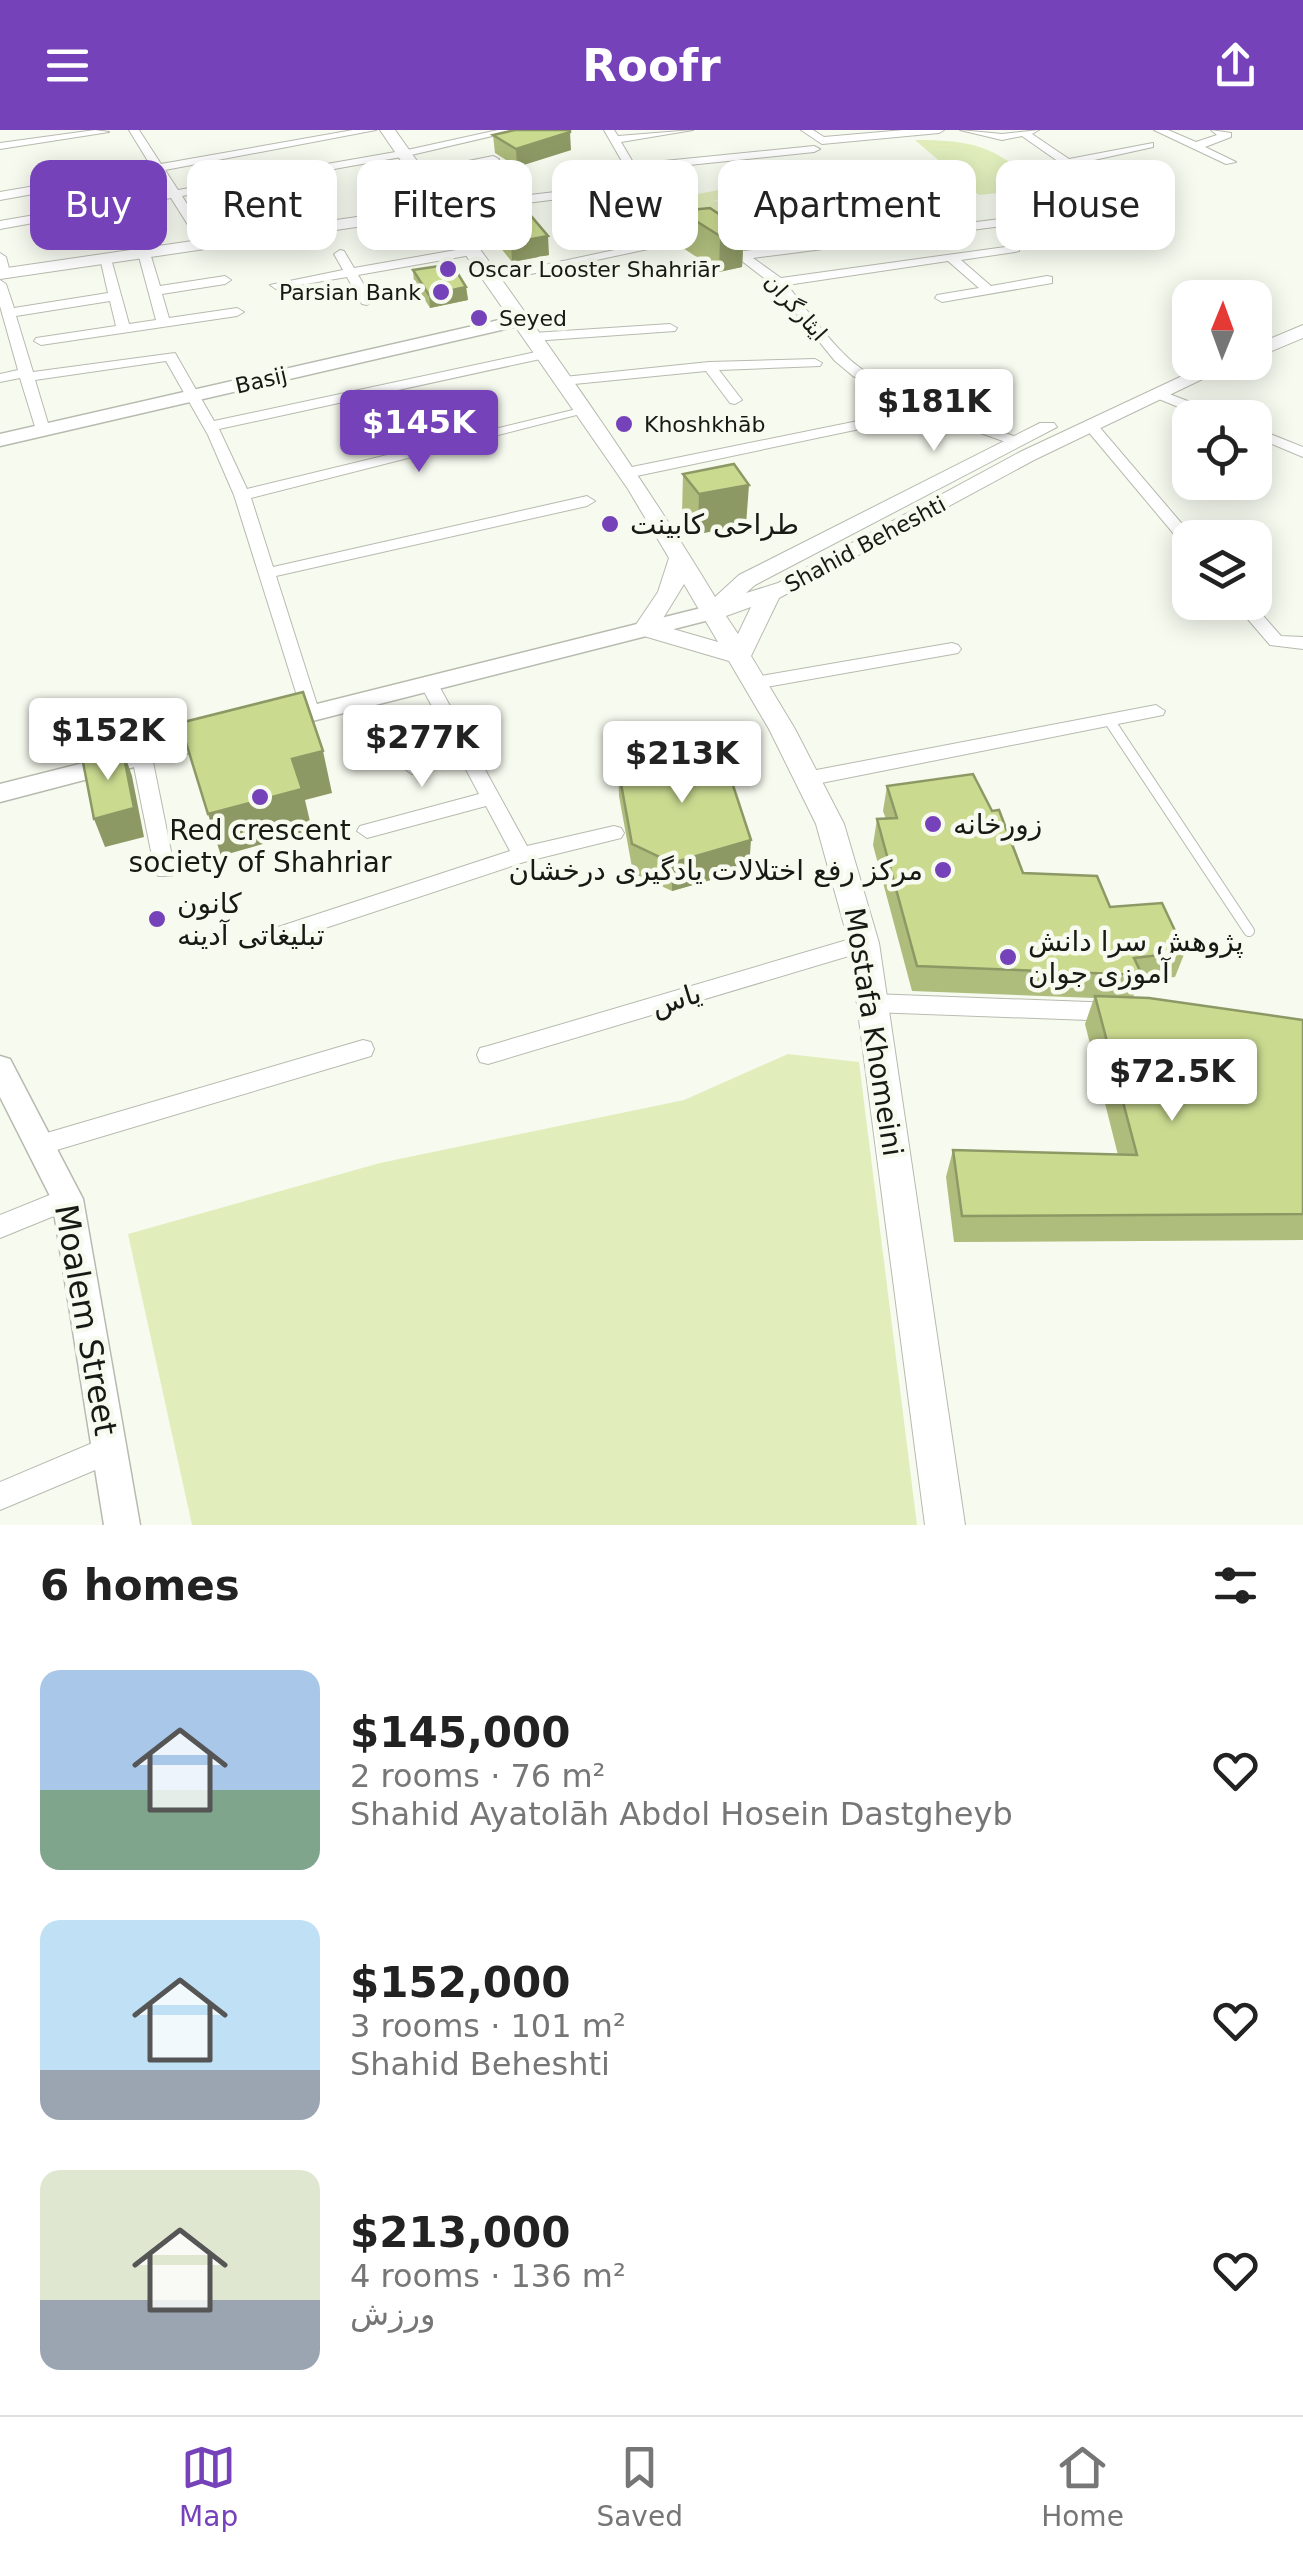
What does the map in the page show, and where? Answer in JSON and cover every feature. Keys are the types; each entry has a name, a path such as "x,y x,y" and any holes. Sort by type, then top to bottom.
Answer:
{"main road":[{"name":"Mostafa Khomeini","path":"388,130 412,160"},
{"path":"1,272 187,247"},
{"name":"Mostafa Khomeini","path":"473,251 627,473 747,670 830,824 864,943 944,1525"},
{"path":"1272,330 1303,317"},
{"path":"1272,346 1300,335"},
{"name":"Shahid Beheshti","path":"713,612 747,580 1014,441 1172,372"},
{"name":"Shahid Beheshti","path":"713,612 770,594 1027,456 1190,380"},
{"path":"680,559 670,592 645,629 747,670 770,594"}],"street":[{"path":"134,130 152,160"},
{"path":"167,167 260,144 371,130"},
{"path":"0,225 407,153 513,130"},
{"path":"613,134 688,130"},
{"path":"806,130 822,141 939,130"},
{"path":"965,130 1002,138 1028,131 1063,160"},
{"path":"1159,130 1230,162"},
{"path":"1199,145 1227,135 1216,130"},
{"path":"0,146 104,132"},
{"name":"ایثارگران","path":"613,134 627,160"},
{"path":"1081,160 1149,145"},
{"path":"698,161 814,149"},
{"path":"483,160 493,158"},
{"path":"167,183 187,214"},
{"path":"0,196 30,191"},
{"name":"ایثارگران","path":"698,223 778,282 840,358 858,373 932,411 1014,441"},
{"path":"743,255 996,223"},
{"path":"778,282 1002,250"},
{"path":"276,286 473,251"},
{"path":"144,253 164,323"},
{"path":"340,254 367,301"},
{"path":"106,258 124,329"},
{"path":"950,258 990,291"},
{"path":"1,272 8,313 43,430"},
{"path":"155,291 225,280"},
{"path":"942,298 1048,280"},
{"path":"8,313 116,296"},
{"path":"41,341 237,312"},
{"path":"527,328 670,328"},
{"name":"Basij","path":"0,440 192,396 527,328"},
{"path":"210,426 545,354"},
{"path":"0,378 168,355 210,426 242,495 312,714"},
{"path":"564,381 709,366 815,364"},
{"path":"709,366 735,400"},
{"path":"1159,394 1174,400"},
{"path":"242,495 585,411"},
{"path":"627,473 907,415"},
{"path":"1091,426 1172,522"},
{"path":"1272,439 1303,452"},
{"path":"267,572 586,501"},
{"name":"Shahid Beheshti","path":"0,793 713,612"},
{"path":"1258,620 1276,640 1303,643"},
{"path":"747,670 952,649"},
{"path":"428,684 522,855"},
{"path":"806,779 1156,711"},
{"path":"412,767 466,752"},
{"path":"142,756 165,872"},
{"path":"366,831 490,798"},
{"path":"282,934 522,855 614,833"},
{"name":"یاس","path":"488,1055 864,943"},
{"path":"872,1003 1138,1013"},
{"path":"40,1146 362,1049"},
{"name":"Moalem Street","path":"0,1068 67,1199 122,1525"},
{"path":"0,1227 67,1199"},
{"path":"0,1496 110,1450"}],"lane":[{"path":"493,279 699,236"},
{"path":"1109,720 1249,930"}],"green space":[{"path":"915,140 972,145 1006,160 996,160 996,193 979,195 976,160 938,160"},
{"path":"718,190 718,200 710,202 718,201 718,216 698,216 698,194"},
{"path":"788,1054 859,1062 917,1525 192,1525 128,1234 380,1163 684,1100"}],"building":[{"path":"515,130 570,132 516,149 493,135"},
{"path":"710,208 718,213 718,235 698,222 698,209"},
{"path":"532,217 548,236 532,239"},
{"path":"452,264 466,287 429,295 413,270"},
{"path":"734,464 749,485 699,494 683,474"},
{"path":"303,692 323,751 292,759 302,789 208,814 180,723"},
{"path":"122,747 134,808 94,819 82,757"},
{"path":"690,750 725,761 751,840 672,863 632,844 618,767"},
{"path":"973,774 992,811 999,810 1023,873 1097,876 1110,907 1162,903 1185,952 1134,958 1142,975 917,966 877,819 897,818 887,786"},
{"path":"1095,996 1149,998 1303,1020 1303,1214 962,1216 953,1150 1137,1155"}],"place":[{"name":"Oscar Looster Shahriār","path":"448,269"},
{"name":"Parsian Bank","path":"441,292"},
{"name":"Seyed","path":"479,318"},
{"name":"Khoshkhāb","path":"624,424"},
{"name":"طراحی کابینت","path":"610,524"},
{"name":"Red crescent society of Shahriar","path":"260,797"},
{"name":"زورخانه","path":"933,824"},
{"name":"مرکز رفع اختلالات یادگیری درخشان","path":"943,870"},
{"name":"کانون تبلیغاتی آدینه","path":"157,919"},
{"name":"پژوهش سرا دانش آموزی جوان","path":"1008,957"}]}
